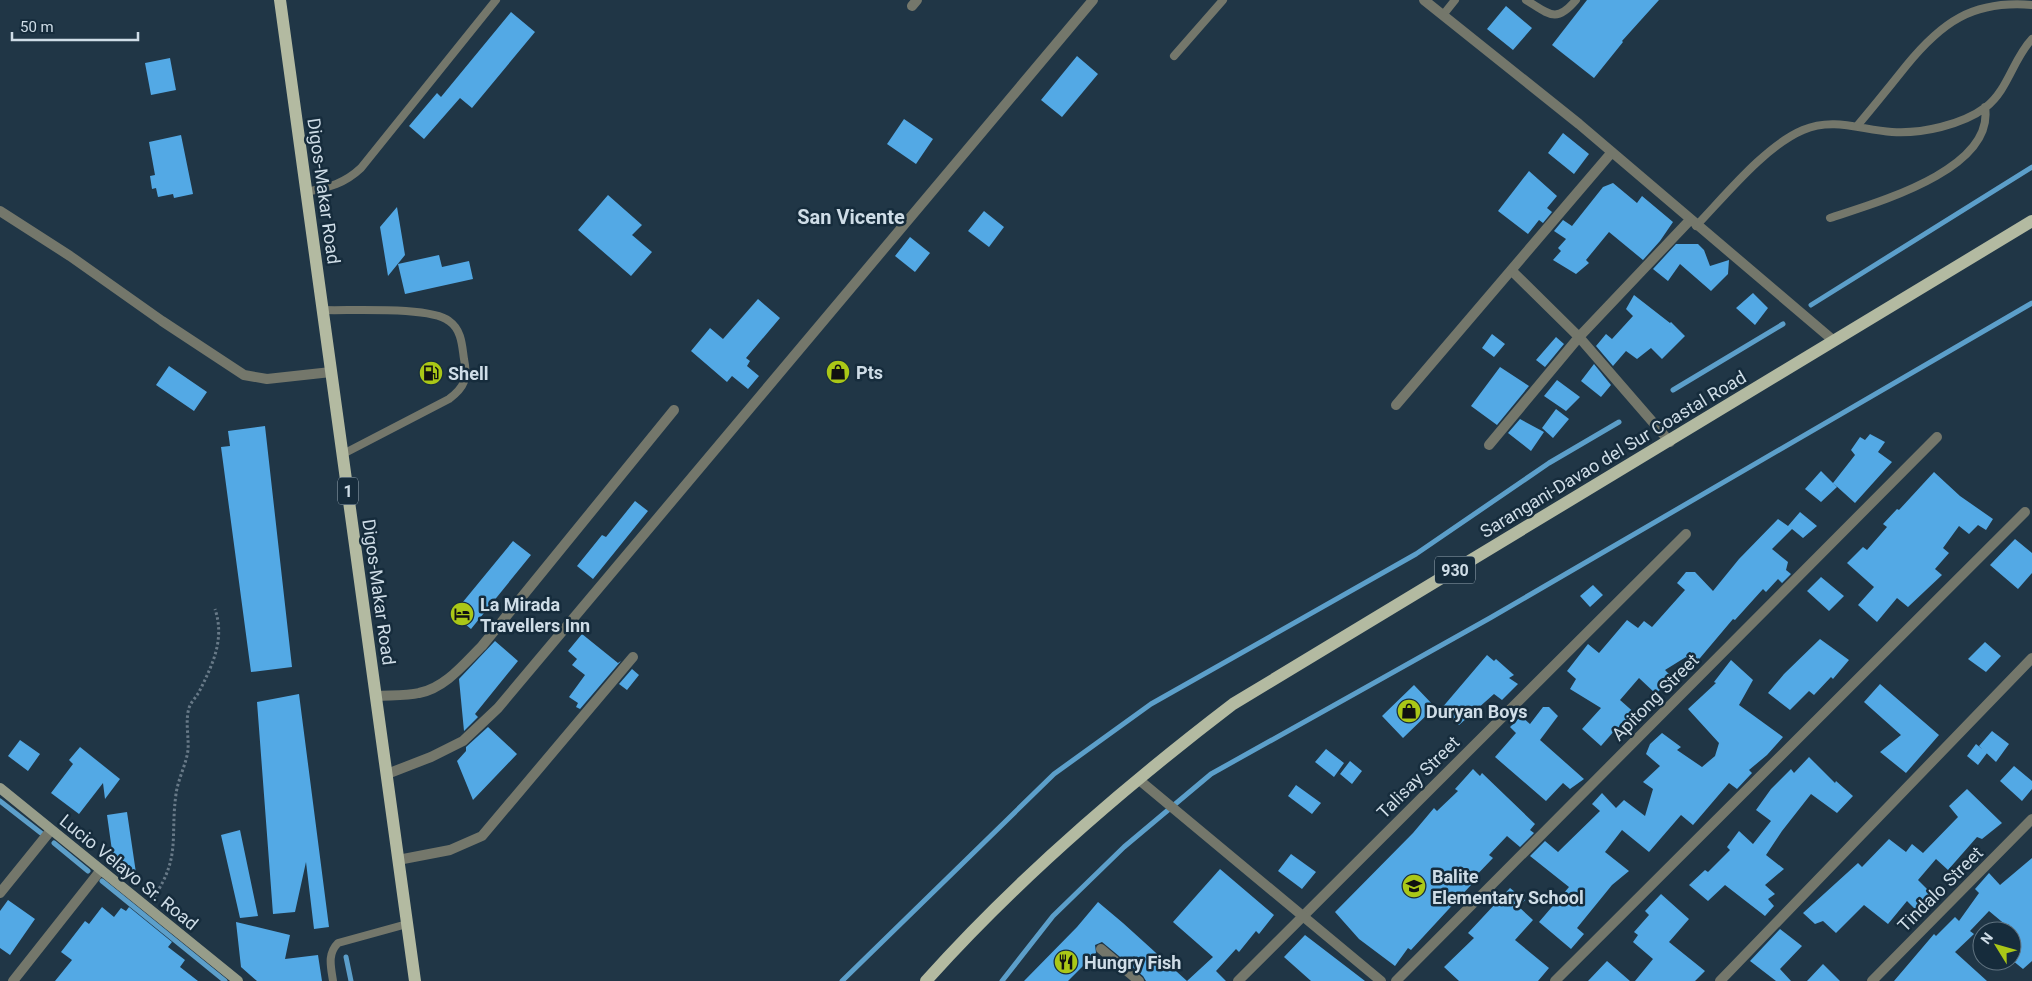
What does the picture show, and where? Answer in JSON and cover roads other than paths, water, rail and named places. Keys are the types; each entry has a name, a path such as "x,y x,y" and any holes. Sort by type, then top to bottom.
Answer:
{"main road":[{"name":"Digos-Makar Road","path":"280,0 415,981"},
{"name":"Sarangani-Davao del Sur Coastal Road","path":"926,981 1040,864 1138,778 1233,704 1271,679 1670,442 2032,221"},
{"name":"Lucio Velayo Sr. Road","path":"0,788 238,981"}],"street":[{"path":"387,774 431,757 463,741 498,708 1093,0"},
{"path":"1424,0 1612,152 1693,223 1834,341"},
{"path":"1396,405 1612,152"},
{"path":"0,211 70,256 162,321 244,375 267,379 332,372"},
{"path":"1490,446 1579,337 1693,223"},
{"path":"1512,270 1579,337 1670,442"},
{"path":"376,696 419,693 431,689 464,664 482,646 674,410"},
{"name":"Apitong Street","path":"1396,981 1937,437"},
{"path":"1555,981 2025,512"},
{"name":"Talisay Street","path":"1238,981 1686,534"},
{"path":"398,860 450,850 482,836 633,657"},
{"path":"1720,981 2032,658"},
{"path":"1138,778 1381,981"},
{"name":"Tindalo Street","path":"1872,981 2032,819"},
{"path":"0,893 52,830"},
{"path":"13,981 100,870"},
{"path":"1101,949 1139,981"}],"lane":[{"path":"306,192 337,186 362,168 496,0"},
{"path":"1174,56 1223,0"},
{"path":"1442,15 1455,0"},
{"path":"1526,0 1550,15 1558,15 1568,9 1576,0"},
{"path":"1857,126 1926,41 1950,18 1970,7 1993,1 2014,0 2032,4"},
{"path":"1693,223 1783,140 1804,129 1832,123 1892,132 1927,130 1967,118 1985,107 1999,94 2022,49 2032,39"},
{"path":"1830,218 1908,191 1944,172 1978,140 1987,120 1985,107"},
{"path":"323,310 426,313 443,317 450,321 460,336 467,373 462,388 449,399 343,454"},
{"path":"334,981 330,957 331,951 338,943 407,924"}],"waterway":[{"path":"1811,305 2032,167"},
{"path":"1002,981 1053,916 1124,847 1211,774 1490,618 2032,303"},
{"path":"1673,390 1783,324"},
{"path":"842,981 1054,774 1151,704 1416,554 1549,463 1619,422"},
{"path":"0,801 41,833"},
{"path":"54,843 88,871"},
{"path":"102,881 225,981"},
{"path":"346,957 351,981"}],"place":[{"name":"Pts","path":"838,372"},
{"name":"Shell","path":"431,373"},
{"name":"La Mirada Travellers Inn","path":"462,614"},
{"name":"Duryan Boys","path":"1409,711"},
{"name":"Balite Elementary School","path":"1414,886"},
{"name":"Hungry Fish","path":"1066,962"}],"district":[{"name":"San Vicente","path":"851,217"}]}
